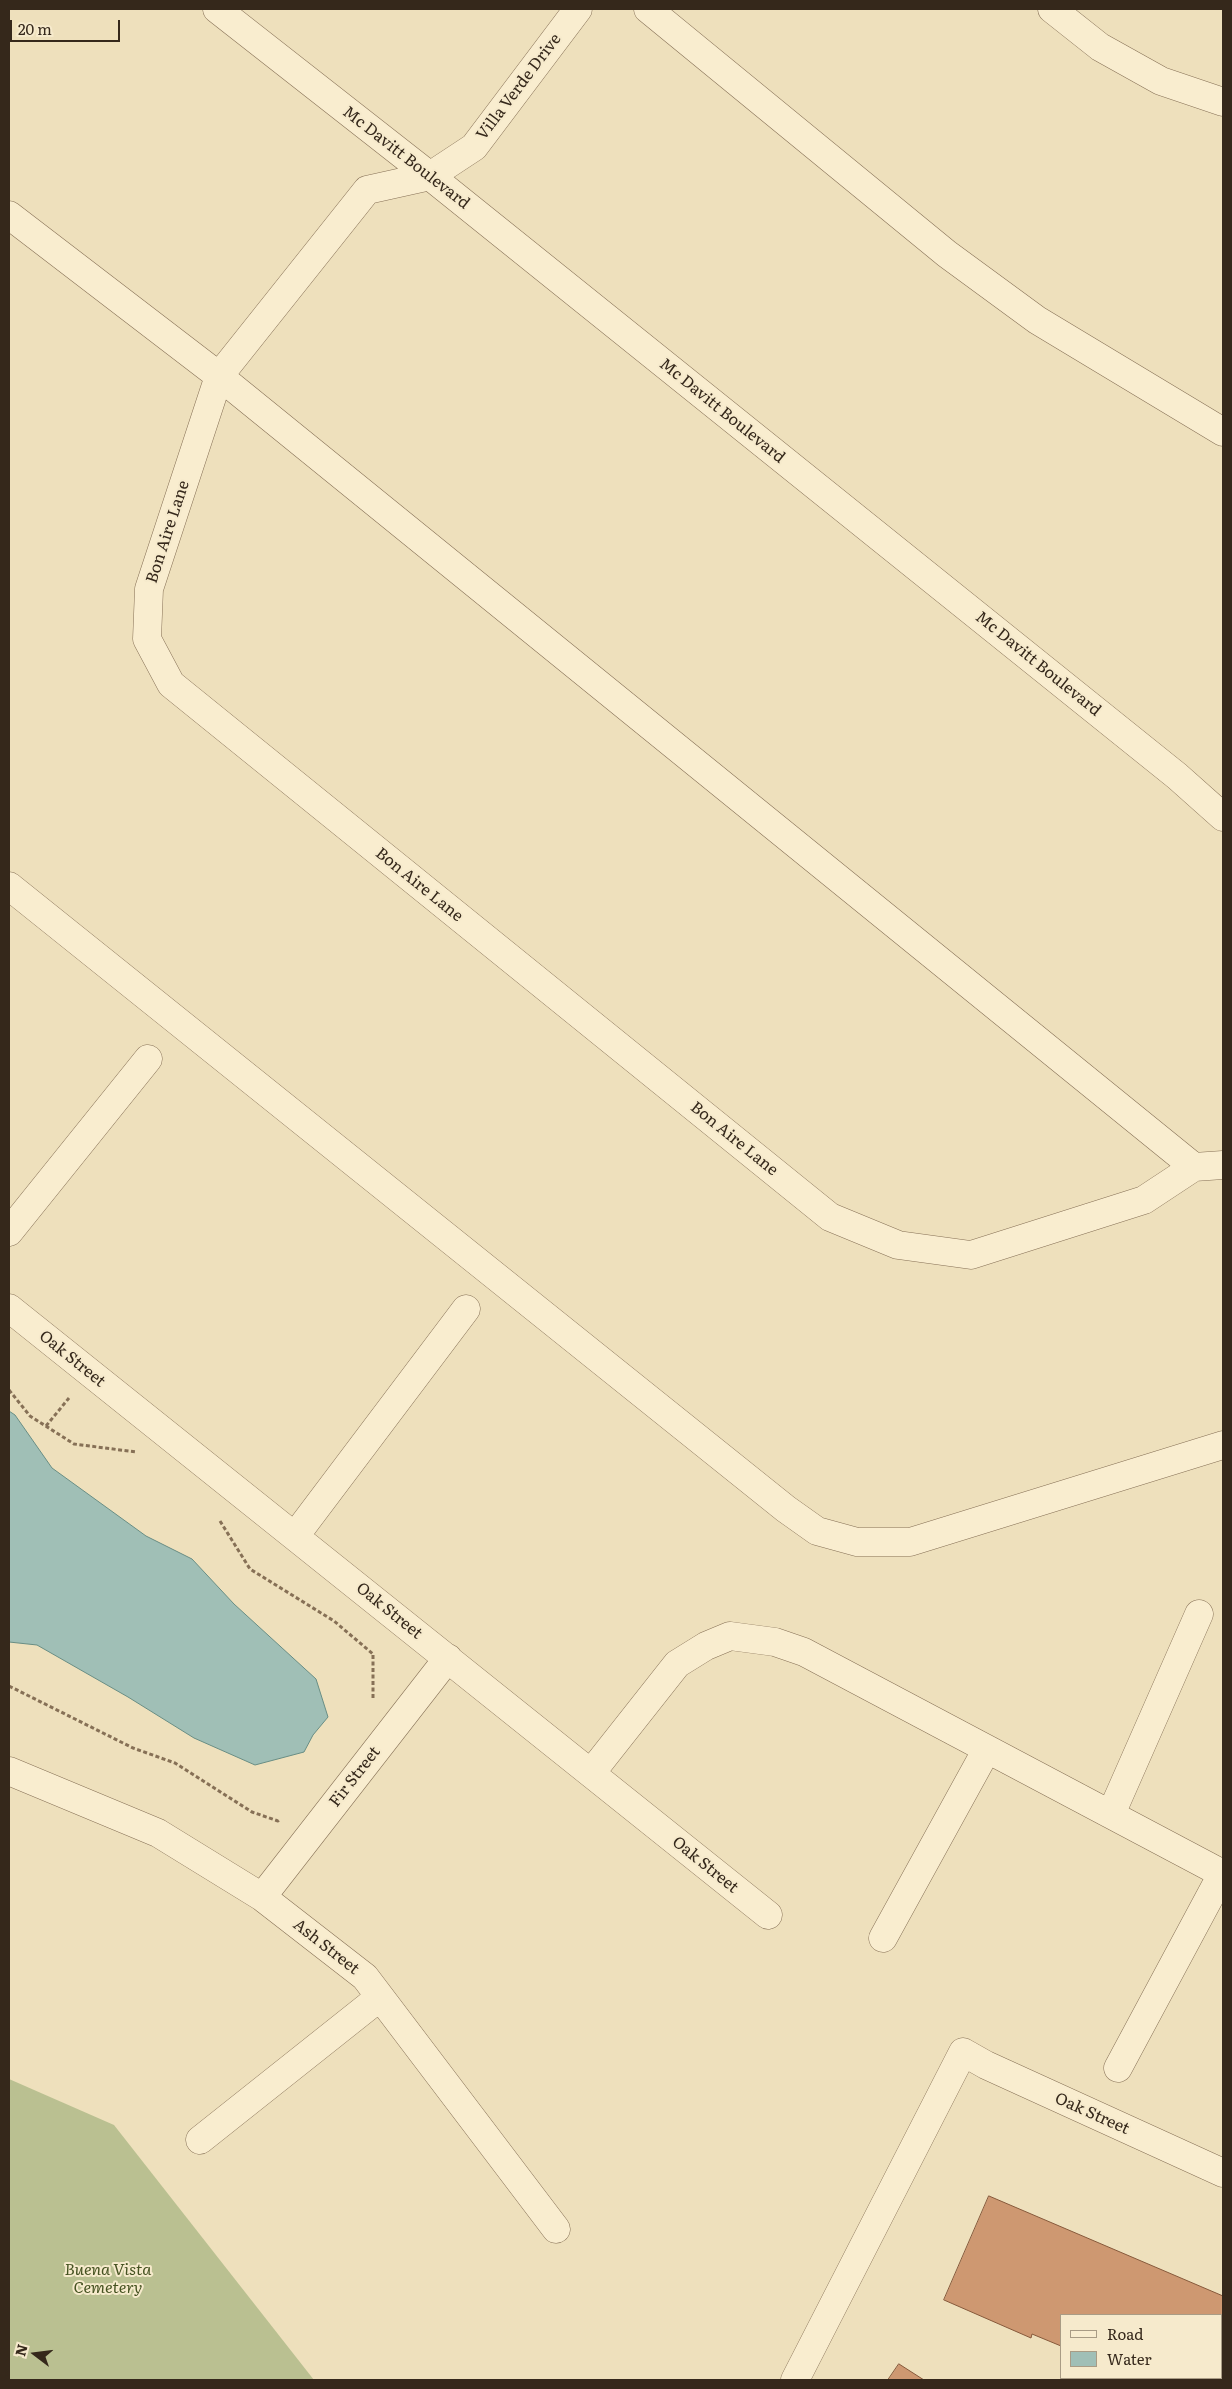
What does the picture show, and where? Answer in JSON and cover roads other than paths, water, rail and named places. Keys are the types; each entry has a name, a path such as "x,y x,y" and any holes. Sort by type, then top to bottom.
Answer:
{"street":[{"name":"Mc Davitt Boulevard","path":"217,9 430,176 1177,776 1223,817"},
{"name":"Villa Verde Drive","path":"430,176 474,147 578,9"},
{"path":"648,9 947,254 1037,320 1223,432"},
{"path":"1052,9 1100,47 1160,81 1223,102"},
{"name":"Bon Aire Lane","path":"430,176 367,190 219,376 149,589 147,639 171,684 830,1217 898,1245 971,1255 1144,1200 1194,1167 1223,1165"},
{"path":"9,215 219,376 1194,1167"},
{"path":"9,886 817,1531 856,1542 910,1542 1223,1445"},
{"path":"9,1232 148,1059"},
{"name":"Oak Street","path":"9,1308 768,1915"},
{"path":"295,1536 466,1309"},
{"path":"1111,1814 1199,1614"},
{"path":"591,1773 677,1664 706,1646 730,1636 776,1642 804,1652 1223,1874 1118,2068"},
{"name":"Fir Street","path":"262,1897 448,1658"},
{"path":"882,1938 987,1749"},
{"name":"Ash Street","path":"9,1771 158,1833 262,1897 365,1977 556,2229"},
{"path":"200,2140 380,1997"},
{"name":"Oak Street","path":"795,2380 963,2052 986,2065 1223,2173"}],"water":[{"path":"9,1411 15,1415 52,1468 146,1536 192,1559 234,1604 316,1679 328,1717 313,1735 304,1752 255,1765 194,1738 128,1697 37,1645 9,1642"}],"park label":[{"name":"Buena Vista Cemetery","path":"108,2279"}]}
